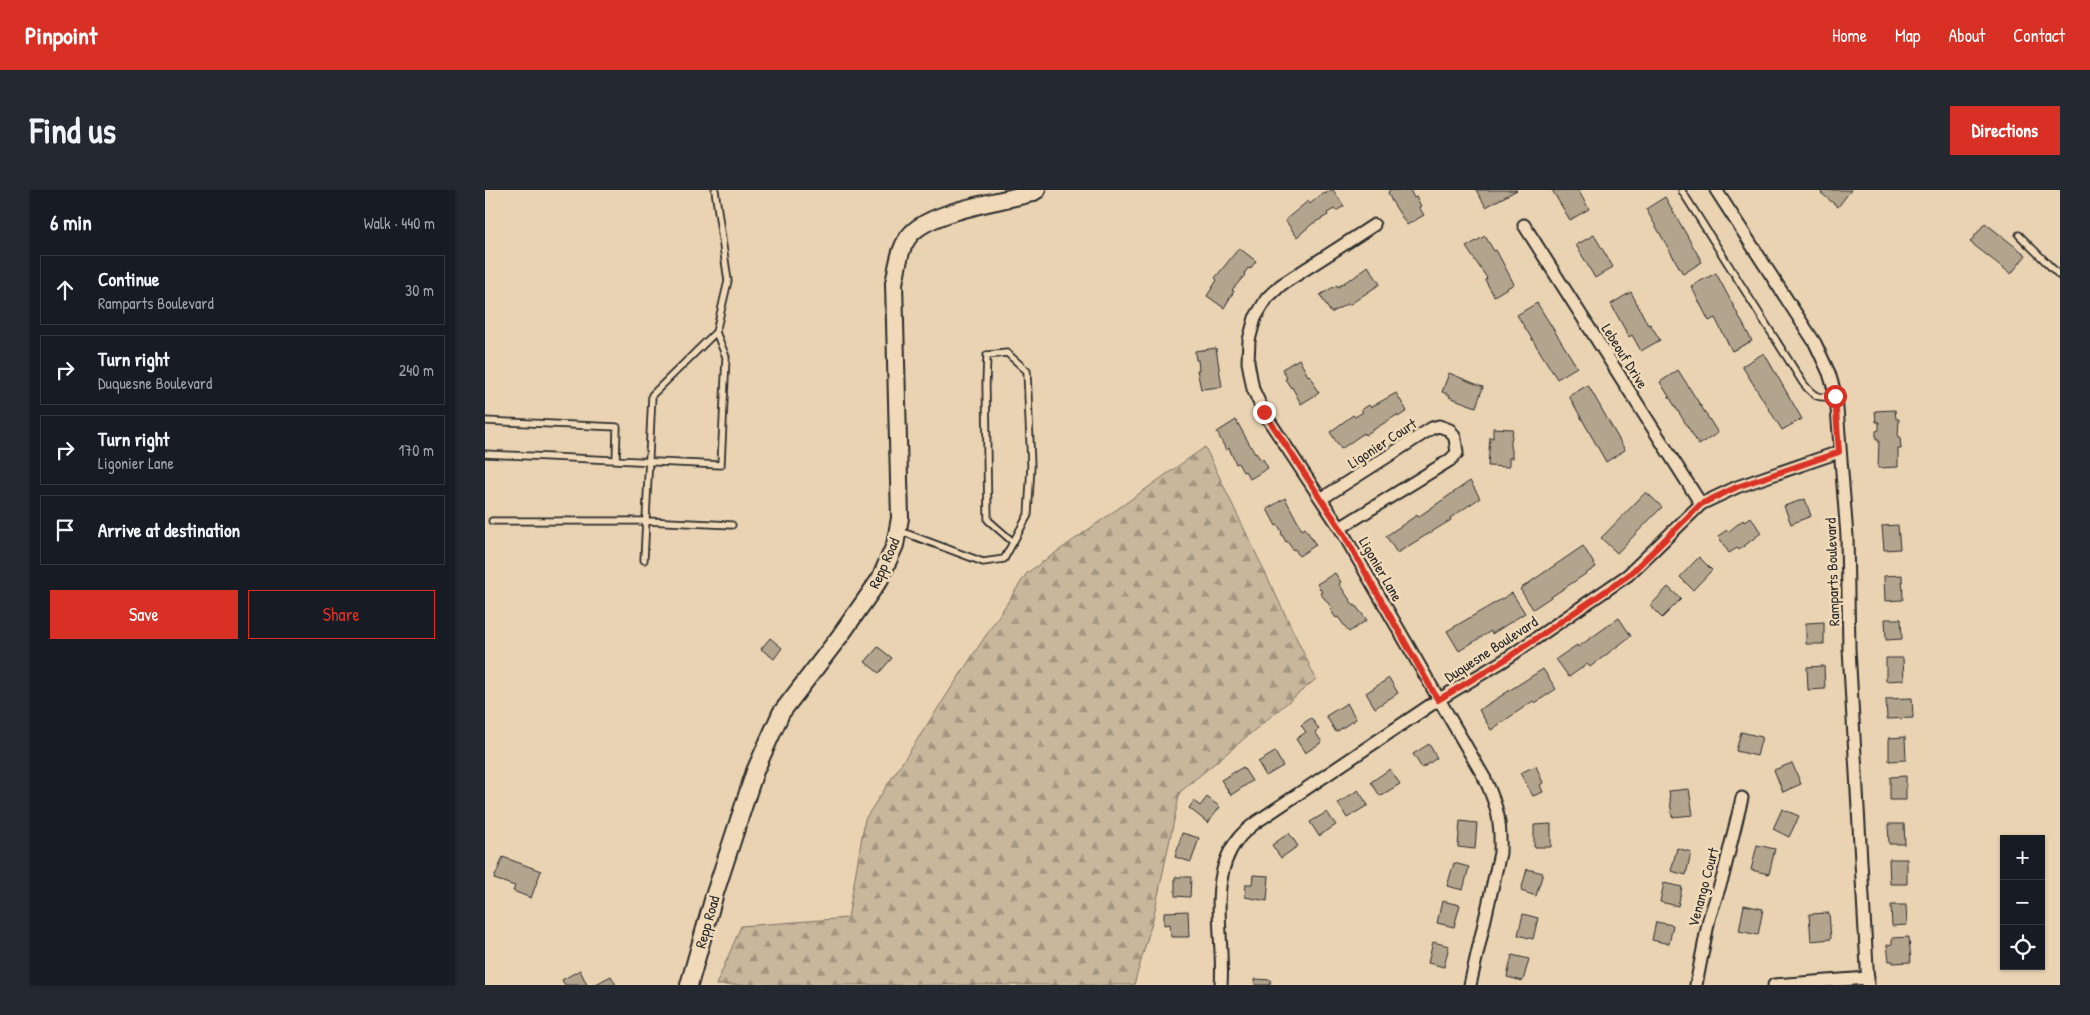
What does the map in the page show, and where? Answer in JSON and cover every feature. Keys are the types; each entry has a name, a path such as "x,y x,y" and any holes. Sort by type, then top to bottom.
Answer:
{"street":[{"name":"Repp Road","path":"689,985 715,893 752,781 781,713 840,636 880,579 895,545 901,518 894,283 902,248 911,233 940,216 1032,193 1037,190"},
{"name":"Ramparts Boulevard","path":"1717,190 1815,343 1829,373 1835,396 1847,536 1849,649 1868,982"},
{"name":"Ligonier Lane","path":"1374,225 1281,286 1267,298 1255,318 1249,340 1248,362 1253,389 1264,412 1340,528 1485,779 1497,804 1501,832 1500,853 1470,985"},
{"name":"Lebeouf Drive","path":"1524,225 1701,504"},
{"name":"Ligonier Court","path":"1321,499 1432,428 1439,426 1450,430 1455,438 1457,453 1450,460 1340,528"},
{"name":"Duquesne Boulevard","path":"1221,985 1220,890 1222,874 1238,839 1255,823 1438,700 1503,661 1629,575 1701,504 1737,487 1839,452"},
{"name":"Venango Court","path":"1696,985 1709,919 1723,876 1742,798"},
{"path":"1774,985 1868,982"}],"lane":[{"path":"644,560 652,394 716,332 728,281 715,190"},
{"path":"1682,191 1803,383 1813,395 1823,398 1835,396"},
{"path":"2019,236 2060,276"},
{"path":"485,454 721,465 726,357 716,332"},
{"path":"898,530 983,562 1004,559 1028,515 1031,466 1027,371 1007,353 987,355 989,520 1013,542"},
{"path":"485,421 617,427 616,460"},
{"path":"492,521 646,521 732,525"}],"green space":[{"path":"1205,447 1316,679 1180,792 1153,919 1134,985 716,985 741,926 848,918 865,819 1027,573"}],"building":[{"path":"1333,190 1344,206 1336,211 1334,209 1327,213 1328,215 1312,224 1297,237 1285,220 1308,201 1310,204 1324,192 1325,194"},
{"path":"1390,190 1410,190 1414,198 1416,197 1424,215 1407,225 1391,200 1388,192"},
{"path":"1476,190 1517,190 1486,207"},
{"path":"1552,190 1578,190 1589,209 1570,220"},
{"path":"1823,190 1851,190 1838,207 1821,193"},
{"path":"1665,197 1702,262 1683,274 1646,209"},
{"path":"1985,223 2026,255 2011,274 1970,242"},
{"path":"1594,235 1613,267 1595,278 1576,245"},
{"path":"1485,236 1494,251 1496,250 1514,284 1494,296 1485,280 1487,278 1466,247"},
{"path":"1239,248 1256,261 1250,269 1248,268 1245,275 1232,290 1234,291 1224,308 1207,296 1217,280 1215,278"},
{"path":"1368,266 1380,284 1349,305 1347,304 1331,313 1320,295 1352,279"},
{"path":"1716,273 1752,341 1732,351 1715,318 1709,321 1691,286"},
{"path":"1631,292 1648,325 1650,324 1660,340 1641,351 1632,335 1629,337 1611,304"},
{"path":"1537,303 1577,367 1557,379 1517,315"},
{"path":"1216,348 1222,387 1201,389 1197,370 1199,370 1198,360 1196,360 1195,351"},
{"path":"1764,353 1802,419 1782,430 1742,366"},
{"path":"1299,359 1308,376 1315,383 1313,384 1319,393 1301,404 1292,387 1285,379 1287,378 1282,369"},
{"path":"1678,370 1718,433 1699,445 1660,382"},
{"path":"1449,373 1483,387 1476,407 1449,397 1450,395 1442,392"},
{"path":"1588,385 1625,450 1606,462 1569,396"},
{"path":"1396,393 1407,411 1365,435 1364,433 1341,449 1330,432 1353,415 1355,417 1363,412 1361,410 1369,405 1371,407"},
{"path":"1895,410 1896,419 1899,419 1898,437 1900,437 1901,449 1898,449 1898,467 1878,468 1879,440 1876,440 1876,431 1879,430 1879,422 1876,422 1875,411"},
{"path":"1236,420 1255,454 1261,460 1263,459 1268,468 1250,479 1238,463 1236,464 1229,448 1226,450 1217,432"},
{"path":"1493,428 1513,429 1510,448 1512,449 1512,458 1509,458 1509,467 1488,466 1490,437 1493,438"},
{"path":"1470,481 1480,498 1450,518 1451,520 1397,553 1386,536 1417,515 1418,517"},
{"path":"1646,492 1662,507 1617,553 1601,538"},
{"path":"1285,498 1302,530 1305,528 1316,545 1299,556 1295,549 1293,550 1286,542 1278,525 1276,526 1267,509"},
{"path":"1805,499 1811,516 1791,524 1784,506"},
{"path":"1751,517 1761,533 1739,550 1737,548 1729,553 1718,536 1727,530 1728,532 1743,520 1744,522"},
{"path":"1898,525 1900,549 1884,550 1882,526"},
{"path":"1583,546 1596,567 1533,609 1520,589"},
{"path":"1699,557 1712,570 1693,590 1680,577"},
{"path":"1335,573 1341,582 1339,584 1354,606 1367,620 1349,632 1330,609 1332,608 1320,593 1322,592 1317,584"},
{"path":"1902,575 1903,600 1885,601 1884,576"},
{"path":"1668,587 1681,599 1662,618 1650,606"},
{"path":"1512,593 1525,613 1492,634 1491,631 1459,651 1447,631"},
{"path":"1619,618 1631,636 1590,667 1587,664 1569,677 1556,659 1577,645 1578,647"},
{"path":"1885,619 1901,619 1902,639 1886,640"},
{"path":"1824,622 1824,644 1806,644 1806,623"},
{"path":"770,638 782,648 774,659 761,649"},
{"path":"878,647 892,658 879,673 865,662"},
{"path":"1886,658 1903,658 1904,680 1886,681"},
{"path":"1824,666 1825,689 1808,690 1807,667"},
{"path":"1543,669 1556,689 1535,703 1533,701 1491,730 1479,710"},
{"path":"1389,678 1398,693 1375,708 1366,693"},
{"path":"1912,698 1913,718 1887,719 1886,699"},
{"path":"1347,703 1356,719 1336,732 1326,716"},
{"path":"1311,718 1319,729 1315,732 1322,742 1305,753 1296,739 1306,732 1301,725"},
{"path":"1741,732 1762,737 1757,756 1736,751"},
{"path":"1905,737 1906,760 1889,761 1889,738"},
{"path":"1429,744 1437,758 1422,768 1413,754"},
{"path":"1275,752 1283,766 1266,776 1258,762"},
{"path":"1792,763 1801,784 1783,792 1774,770"},
{"path":"1536,766 1543,783 1540,785 1543,792 1533,796 1520,773"},
{"path":"1243,767 1252,781 1231,795 1221,780"},
{"path":"1390,769 1400,784 1380,796 1371,782"},
{"path":"1906,776 1906,800 1890,800 1890,777"},
{"path":"1689,789 1693,815 1672,817 1669,791"},
{"path":"1358,790 1368,805 1347,818 1338,803"},
{"path":"1207,797 1220,807 1208,823 1189,808 1194,801 1200,806"},
{"path":"1782,809 1799,816 1789,837 1773,829"},
{"path":"1327,812 1336,825 1319,836 1310,822"},
{"path":"1460,821 1477,823 1475,849 1458,847"},
{"path":"1551,824 1551,847 1534,847 1534,825"},
{"path":"1888,824 1904,824 1905,844 1889,844"},
{"path":"1182,833 1199,838 1191,862 1175,857"},
{"path":"1289,833 1298,846 1281,858 1272,845"},
{"path":"1757,845 1775,849 1769,874 1751,870"},
{"path":"1677,848 1691,852 1686,875 1671,871"},
{"path":"503,857 541,871 531,898 513,891 515,886 494,879"},
{"path":"1889,859 1907,859 1907,884 1890,884"},
{"path":"1454,863 1469,867 1463,890 1447,886"},
{"path":"1527,869 1543,873 1536,896 1521,891"},
{"path":"1253,875 1269,876 1267,901 1245,897 1246,884 1252,884"},
{"path":"1175,877 1191,877 1190,897 1175,896"},
{"path":"1664,883 1682,887 1678,906 1660,902"},
{"path":"1442,901 1460,905 1454,927 1437,923"},
{"path":"1744,905 1763,909 1758,935 1739,931"},
{"path":"1891,905 1906,905 1907,925 1892,926"},
{"path":"1188,911 1189,937 1171,937 1170,924 1164,925 1164,912"},
{"path":"1829,913 1831,939 1811,941 1809,914"},
{"path":"1523,914 1538,918 1533,939 1518,935"},
{"path":"1656,922 1673,925 1669,944 1652,940"},
{"path":"1909,937 1911,962 1893,963 1893,961 1889,961 1887,945 1892,944 1892,938"},
{"path":"1433,942 1449,946 1444,967 1428,963"},
{"path":"1512,955 1529,959 1523,981 1507,977"},
{"path":"580,970 587,985 565,985 562,980"},
{"path":"611,976 616,985 594,985"},
{"path":"1255,979 1271,980 1270,985 1255,985"}],"route":[{"path":"1264,412 1340,528 1438,700 1503,661 1629,575 1701,504 1737,487 1839,452 1835,396"}]}
